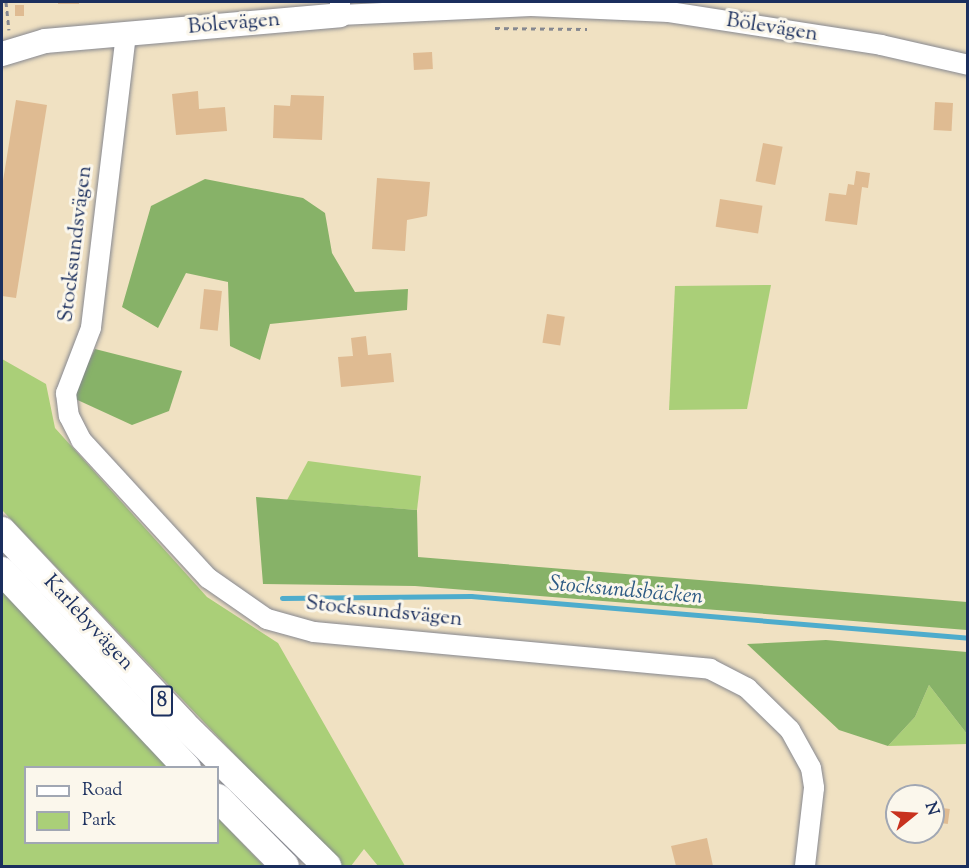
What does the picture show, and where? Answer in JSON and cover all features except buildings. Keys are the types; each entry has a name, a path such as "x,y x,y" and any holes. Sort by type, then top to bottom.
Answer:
{"highway":[{"name":"Karlebyvägen","path":"2,531 182,723 327,867"},
{"name":"Karlebyvägen","path":"2,571 185,766"},
{"path":"219,799 285,867"}],"main road":[{"name":"Bölevägen","path":"6,52 45,41 126,34 340,8"}],"street":[{"name":"Bölevägen","path":"340,8 531,6 659,11 881,45 968,65"},
{"name":"Stocksundsvägen","path":"126,34 91,328 66,393 69,416 81,440 208,579 267,619 314,632 710,669 747,688 790,730 811,768 814,788 805,867"}],"path":[{"path":"6,2 6,52"},
{"path":"489,28 591,29"}],"green space":[{"path":"205,179 303,198 325,213 332,253 355,292 408,289 407,310 270,324 260,360 230,346 228,282 186,273 158,328 122,307 151,206"},
{"path":"771,285 747,409 669,410 675,286"},
{"path":"95,349 182,371 169,411 132,425 71,397"},
{"path":"2,359 46,384 55,428 207,597 278,643 405,866 378,866 364,849 351,866 341,866 2,510"},
{"path":"308,461 421,476 417,510 287,500"},
{"path":"256,497 417,510 418,557 967,602 967,630 415,586 263,584"},
{"path":"2,591 167,766 24,766 24,844 219,844 219,819 264,866 2,866"},
{"path":"826,640 967,652 967,734 929,685 915,717 888,746 839,730 747,644"},
{"path":"929,685 967,734 967,744 888,746 915,717"}],"waterway":[{"name":"Stocksundsbäcken","path":"282,598 471,596 968,638"}]}
